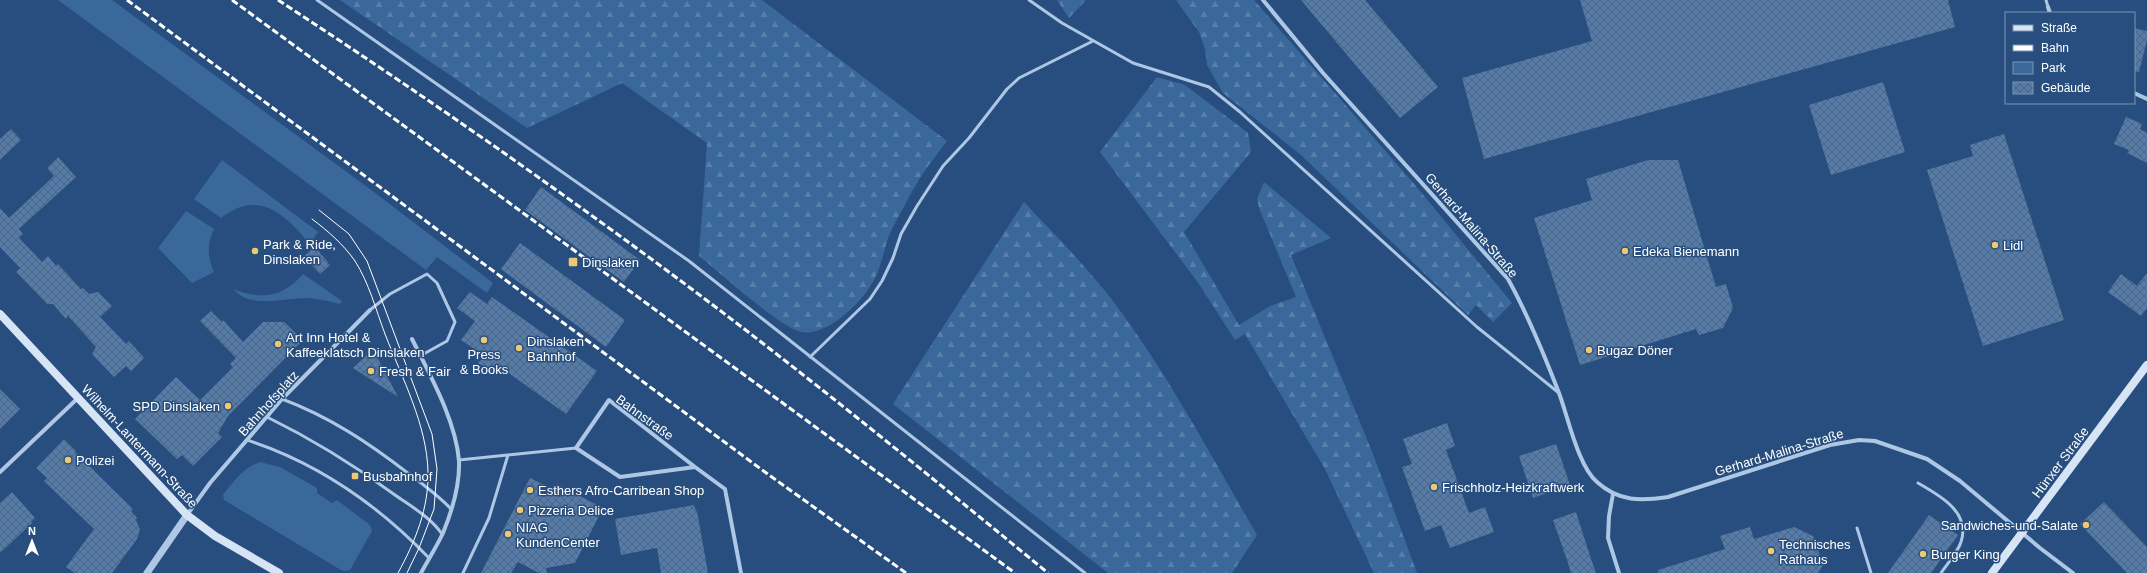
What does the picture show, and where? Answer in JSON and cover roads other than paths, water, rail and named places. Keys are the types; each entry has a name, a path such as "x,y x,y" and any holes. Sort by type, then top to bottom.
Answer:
{"main road":[{"name":"Wilhelm-Lantermann-Straße","path":"0,314 187,516 215,536 279,573"},
{"name":"Hünxer Straße","path":"1992,573 2147,365"}],"street":[{"name":"Gerhard-Malina-Straße","path":"1263,0 1323,73 1508,279 1523,305 1559,393 1581,459 1596,481 1613,494 1641,501 1668,497 1830,445 1859,440 1875,441 1927,460 1960,481 2022,531 2040,548 2073,573"},
{"path":"2048,7 2050,12"},
{"path":"2135,93 2147,99"},
{"name":"Bahnhofsplatz","path":"187,516 210,483 282,399 370,310"},
{"path":"412,339 451,427 456,441 459,460 459,470 451,509 442,534 422,573"},
{"path":"0,472 78,398"},
{"name":"Bahnstraße","path":"576,448 609,400 725,489 742,573"},
{"path":"576,448 620,477 695,467"},
{"path":"1613,494 1609,516 1608,538 1619,573"},
{"path":"147,573 187,516"}],"lane":[{"path":"317,0 689,262 1085,573"},
{"path":"1029,0 1062,23 1133,63 1209,87 1240,112 1477,327 1559,393"},
{"path":"2046,0 2048,7"},
{"path":"810,357 870,299 882,281 893,258 901,234 943,166 969,138 1007,89 1019,78 1093,41"},
{"path":"370,310 390,294 427,274 437,283 455,322 447,341 420,356"},
{"path":"282,399 333,421 379,450 436,495 451,509"},
{"path":"267,417 340,456 431,520 442,534"},
{"path":"247,440 292,457 330,477 397,526 429,558"},
{"path":"459,460 576,448"},
{"path":"464,573 489,518 508,455"},
{"path":"1918,483 1940,496 1955,509 1961,521 1961,543 1941,573"},
{"path":"1857,528 1871,573"}],"tram line":[{"path":"319,210 349,234 367,261 432,434 437,469 434,509 419,548 407,573"},
{"path":"312,219 340,243 360,269 412,402 423,437 427,454 428,472 426,499 420,524 398,573"}],"railway":[{"path":"127,0 769,475 906,573"},
{"path":"232,0 1015,573"},
{"path":"278,0 488,142 693,290 828,394 1048,573"}],"place":[{"name":"Lidl","path":"1995,245"},
{"name":"Park & Ride, Dinslaken","path":"255,251"},
{"name":"Edeka Bienemann","path":"1625,251"},
{"name":"Dinslaken","path":"573,262"},
{"name":"Press & Books","path":"484,340"},
{"name":"Art Inn Hotel & Kaffeeklatsch Dinslaken","path":"278,344"},
{"name":"Dinslaken Bahnhof","path":"519,348"},
{"name":"Bugaz Döner","path":"1589,350"},
{"name":"Fresh & Fair","path":"371,371"},
{"name":"SPD Dinslaken","path":"228,406"},
{"name":"Polizei","path":"68,460"},
{"name":"Busbahnhof","path":"355,476"},
{"name":"Frischholz-Heizkraftwerk","path":"1434,487"},
{"name":"Esthers Afro-Carribean Shop","path":"530,490"},
{"name":"Pizzeria Delice","path":"520,510"},
{"name":"Sandwiches-und-Salate","path":"2086,525"},
{"name":"NIAG KundenCenter","path":"508,534"},
{"name":"Technisches Rathaus","path":"1771,551"},
{"name":"Burger King","path":"1923,554"}]}
